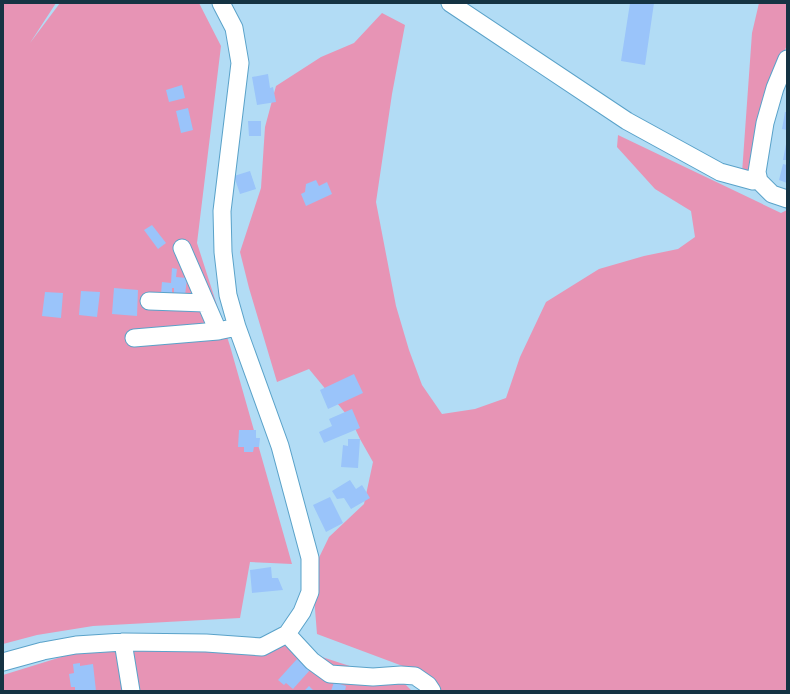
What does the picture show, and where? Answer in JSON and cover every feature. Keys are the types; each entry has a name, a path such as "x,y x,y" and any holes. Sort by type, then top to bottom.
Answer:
{"street":[{"path":"3,662 56,648 76,645 123,642 206,643 262,647 287,634 302,612 310,592 310,558 280,446 237,327 228,295 223,252 222,211 240,63 234,28 221,3"},
{"path":"450,3 627,121 720,172 753,181"},
{"path":"787,59 775,88 765,123 757,172 759,181 772,194 787,199"},
{"path":"182,248 218,331"},
{"path":"149,301 206,303"},
{"path":"134,338 218,331 237,327"},
{"path":"287,634 312,661 330,674 373,677 401,675 415,676 428,685 432,691"},
{"path":"123,642 131,691"}],"shaded area":[{"path":"3,3 56,3 30,43 60,3 199,3 221,46 197,243 230,346 292,564 250,562 240,618 93,626 37,635 3,644"},
{"path":"759,3 787,3 787,45 768,91 752,172 742,173 752,33"},
{"path":"382,13 405,25 392,94 376,202 396,306 409,350 422,385 442,414 475,409 506,398 520,357 546,302 599,269 644,256 678,249 695,237 691,211 655,189 617,147 618,135 781,213 787,210 787,691 440,691 424,674 317,634 312,572 329,537 364,504 373,462 351,420 309,369 277,382 240,252 261,188 265,127 276,86 321,57 354,43"},
{"path":"279,643 405,684 412,691 3,691 3,675 71,654"}],"building":[{"path":"630,3 654,3 645,65 621,61"},
{"path":"268,74 270,88 273,87 276,102 257,105 252,77"},
{"path":"182,85 185,98 169,102 166,90"},
{"path":"188,108 193,130 181,133 176,111"},
{"path":"785,112 787,112 787,130 782,129"},
{"path":"248,121 261,121 261,136 249,136"},
{"path":"786,144 787,160 783,160"},
{"path":"783,164 787,165 787,183 779,180"},
{"path":"250,171 256,189 240,194 234,176"},
{"path":"316,180 319,186 327,182 332,194 306,206 301,194 305,192 306,184"},
{"path":"152,225 166,243 158,249 144,230"},
{"path":"172,268 177,269 176,277 187,278 185,296 174,295 174,288 172,288 172,295 161,294 162,282 171,283"},
{"path":"114,288 138,290 137,316 112,314"},
{"path":"81,291 100,292 97,317 79,315"},
{"path":"45,292 63,293 61,318 42,316"},
{"path":"354,374 363,393 328,409 320,390"},
{"path":"352,409 360,428 324,443 319,432 332,426 329,419"},
{"path":"239,430 256,430 256,438 260,438 259,447 254,447 253,452 244,452 244,447 238,447"},
{"path":"348,439 360,439 358,468 341,467 343,445 348,446"},
{"path":"350,480 356,489 362,485 370,498 351,509 344,498 337,499 332,491"},
{"path":"330,497 343,523 326,532 313,505"},
{"path":"271,567 272,578 278,578 283,590 252,593 250,570"},
{"path":"297,659 310,670 293,689 286,683 284,685 278,680"},
{"path":"80,663 80,666 93,664 96,691 75,691 75,687 71,687 69,674 74,673 73,664"},
{"path":"334,682 346,686 345,691 331,691"},
{"path":"309,686 314,691 304,691"}]}
